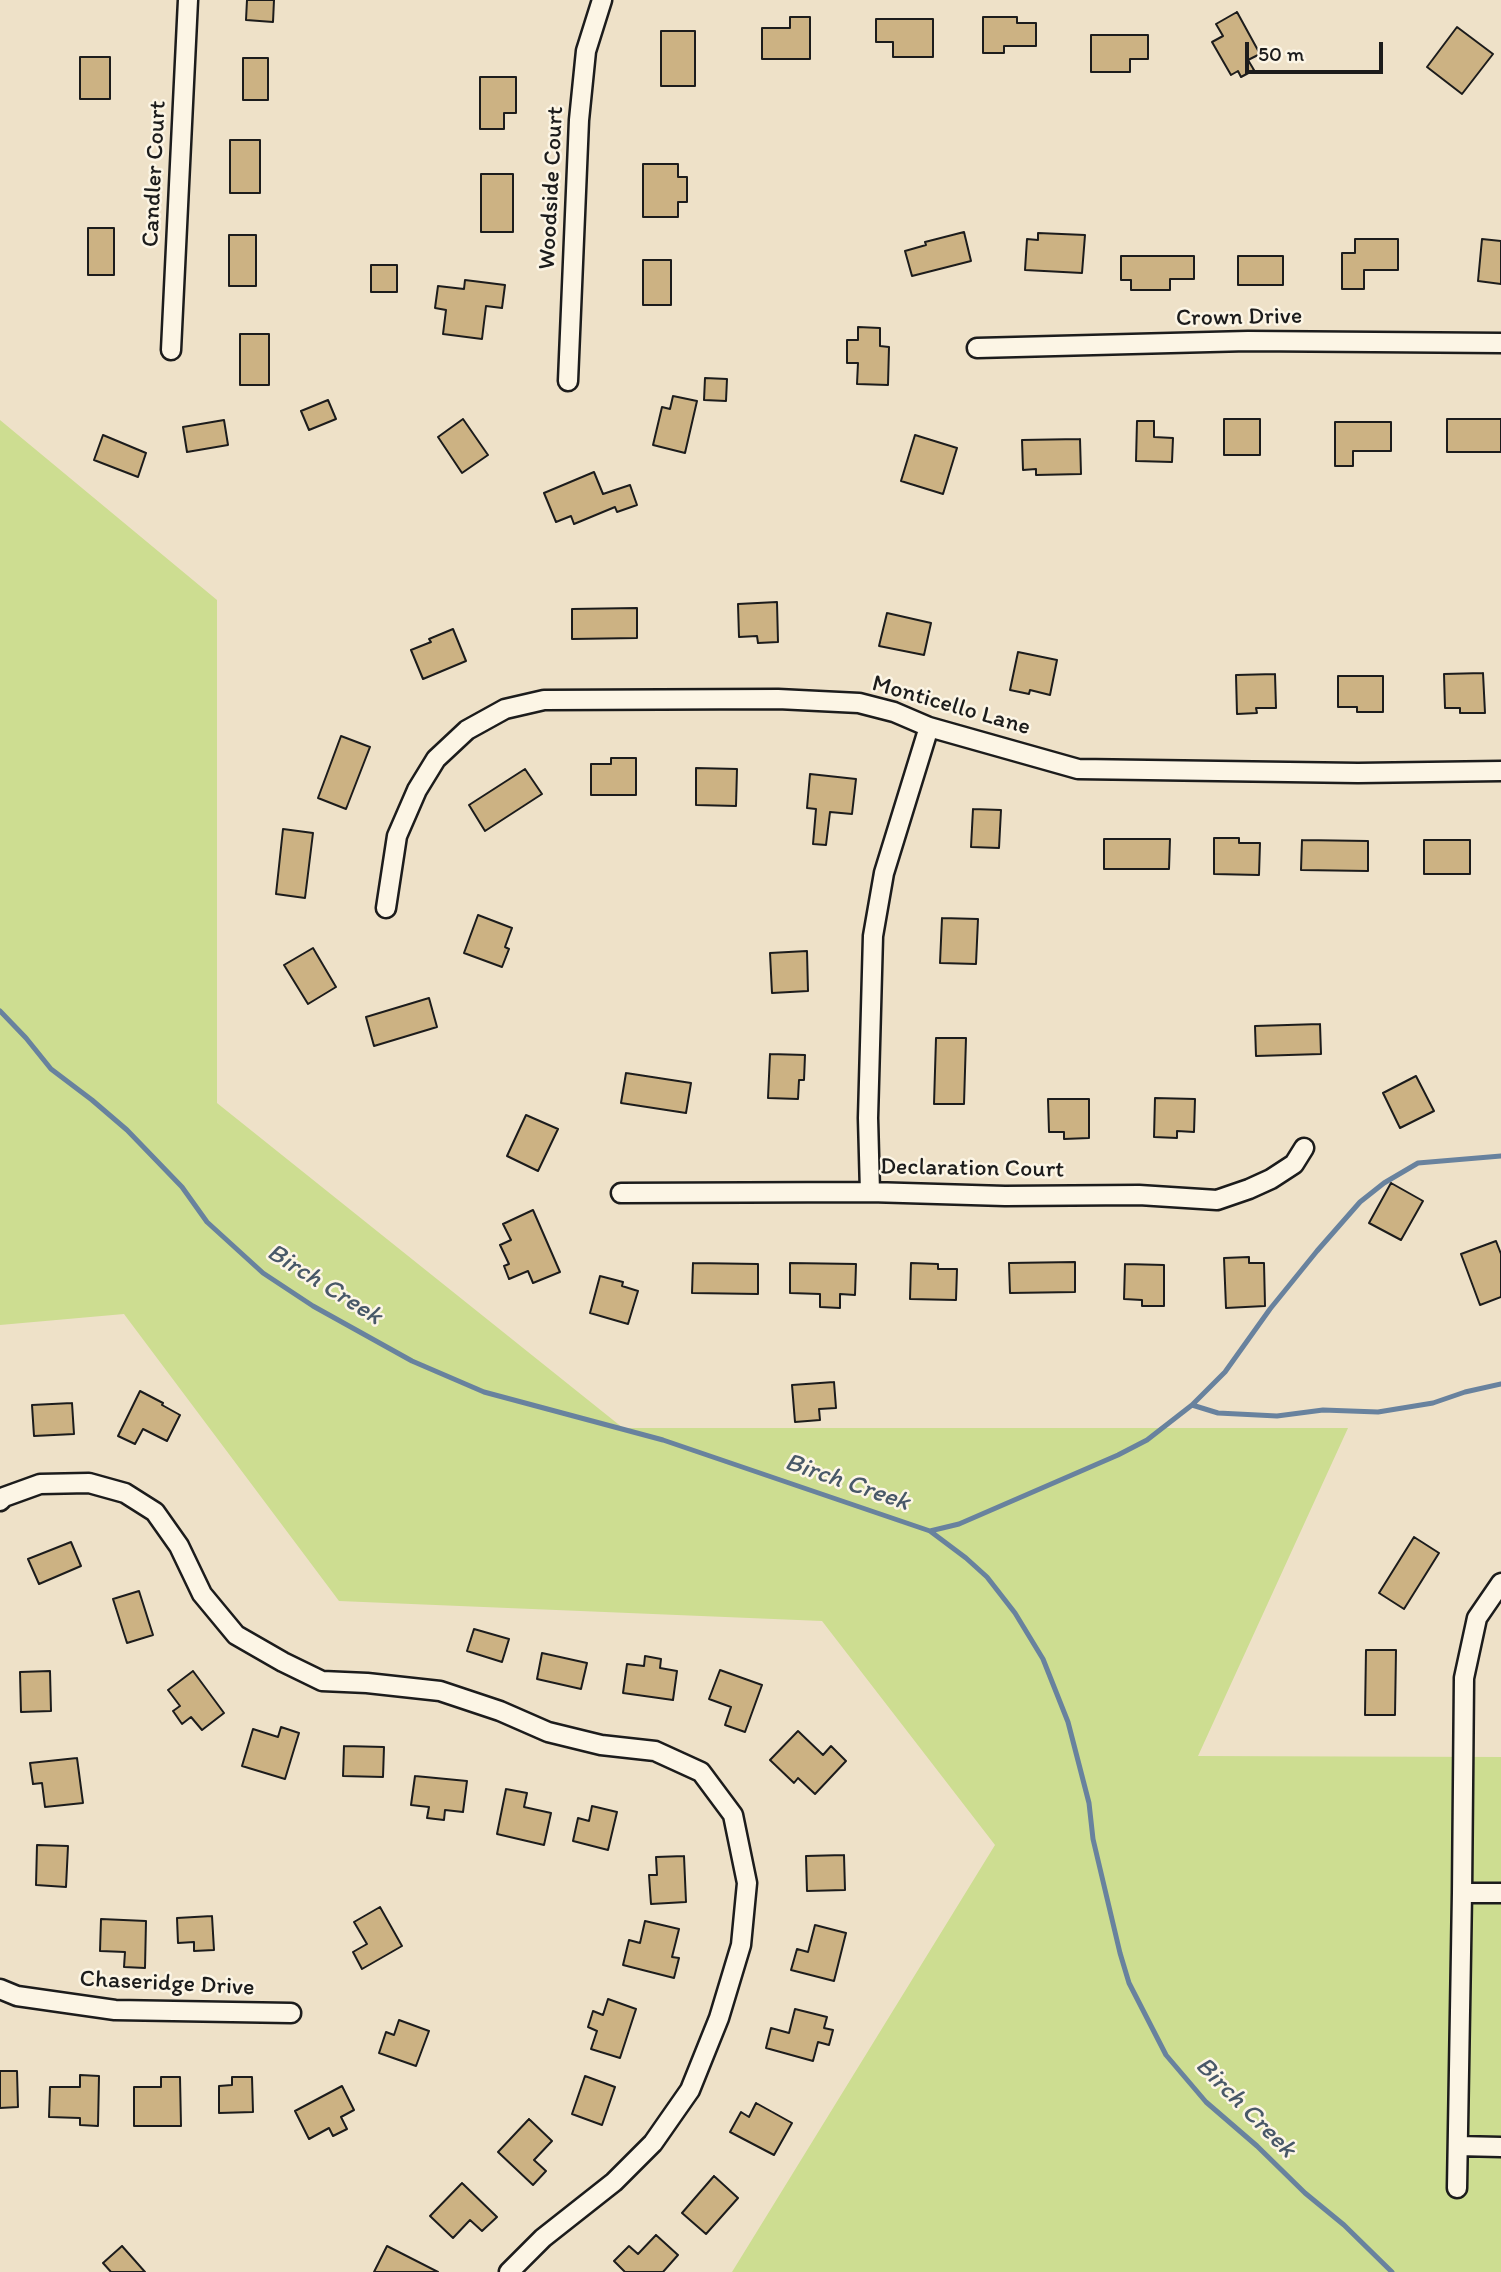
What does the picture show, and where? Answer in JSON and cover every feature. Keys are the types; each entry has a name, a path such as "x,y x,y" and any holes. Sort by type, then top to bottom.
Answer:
{"street":[{"name":"Candler Court","path":"171,350 188,0"},
{"name":"Woodside Court","path":"568,381 579,120 586,51 602,0"},
{"name":"Crown Drive","path":"977,348 1248,341 1501,343"},
{"name":"Monticello Lane","path":"386,908 397,836 417,790 436,759 467,730 505,709 544,700 778,699 859,704 894,712 929,727 1078,769 1359,773 1501,771"},
{"path":"870,1192 873,936 884,873 929,727"},
{"name":"Declaration Court","path":"621,1193 1139,1195 1217,1200 1271,1179 1294,1164 1304,1148"},
{"path":"0,1501 4,1497 40,1484 89,1483 125,1493 155,1512 179,1546 202,1594 236,1634 283,1662 322,1681 440,1691 500,1711 548,1732 601,1745 655,1751 701,1772 733,1815 747,1882 741,1945 719,2018 690,2091 653,2143 614,2182 543,2238 509,2272"},
{"path":"1457,2188 1464,1678 1477,1618 1501,1583"},
{"path":"1462,1893 1501,1893"},
{"name":"Chaseridge Drive","path":"0,1989 17,1996 115,2010 291,2013"},
{"path":"1458,2146 1501,2147"}],"green space":[{"path":"0,420 217,600 217,1103 623,1428 1348,1428 1198,1756 1501,1757 1501,2272 732,2272 995,1845 822,1621 339,1601 124,1314 0,1325"}],"building":[{"path":"247,0 274,0 273,22 246,20"},
{"path":"1237,12 1260,54 1248,60 1254,70 1241,77 1238,71 1231,75 1212,42 1223,36 1216,24"},
{"path":"790,17 810,17 810,59 762,59 762,28 790,28"},
{"path":"983,17 1017,17 1017,23 1036,23 1036,46 1004,46 1004,53 983,53"},
{"path":"876,19 933,19 933,57 893,57 893,42 876,42"},
{"path":"1457,27 1493,54 1462,94 1427,67"},
{"path":"661,31 695,31 695,86 661,86"},
{"path":"1091,35 1148,35 1148,59 1130,59 1130,72 1091,72"},
{"path":"80,57 110,57 110,99 80,99"},
{"path":"243,58 268,58 268,100 243,100"},
{"path":"480,77 516,77 516,113 504,113 504,129 480,129"},
{"path":"230,140 260,140 260,193 230,193"},
{"path":"643,164 678,164 678,177 687,177 687,202 678,202 678,217 643,217"},
{"path":"481,174 513,174 513,232 481,232"},
{"path":"88,228 114,228 114,275 88,275"},
{"path":"964,232 971,261 912,276 905,251 926,245 925,242"},
{"path":"1038,233 1085,235 1082,273 1025,270 1027,239 1038,240"},
{"path":"229,235 256,235 256,286 229,286"},
{"path":"1355,239 1398,239 1398,270 1364,270 1364,289 1342,289 1342,253 1355,253"},
{"path":"1482,239 1501,241 1501,284 1478,281"},
{"path":"1121,256 1194,256 1194,279 1170,279 1170,290 1131,290 1131,280 1121,280"},
{"path":"1238,256 1283,256 1283,285 1238,285"},
{"path":"643,260 671,260 671,305 643,305"},
{"path":"371,265 397,265 397,292 371,292"},
{"path":"465,280 505,285 502,308 486,306 482,339 443,334 446,310 435,308 438,286 464,289"},
{"path":"858,327 880,328 880,346 889,347 888,385 857,384 858,363 847,363 847,340 858,340"},
{"path":"240,334 269,334 269,385 240,385"},
{"path":"705,378 727,379 726,401 704,400"},
{"path":"673,396 697,401 685,453 653,445 662,407 670,409"},
{"path":"328,400 336,419 309,430 301,411"},
{"path":"463,419 488,455 462,473 438,437"},
{"path":"1224,419 1260,419 1260,455 1224,455"},
{"path":"1447,419 1501,419 1501,452 1447,452"},
{"path":"224,420 228,445 187,452 183,427"},
{"path":"1137,421 1154,421 1154,437 1173,438 1172,462 1136,461"},
{"path":"1335,422 1391,422 1391,451 1353,451 1353,466 1335,466"},
{"path":"103,435 146,453 138,477 94,460"},
{"path":"915,435 957,448 943,494 901,481"},
{"path":"1080,439 1081,474 1036,475 1036,469 1023,470 1022,440"},
{"path":"594,472 603,494 630,485 637,505 617,512 615,507 574,524 571,516 556,522 544,493"},
{"path":"777,602 778,642 758,643 757,636 739,637 738,604"},
{"path":"637,608 637,638 572,639 572,609"},
{"path":"887,613 931,623 924,655 879,646"},
{"path":"453,629 466,661 423,679 411,650"},
{"path":"1018,652 1057,660 1050,695 1030,690 1029,694 1010,690"},
{"path":"1483,673 1485,713 1460,713 1460,708 1445,708 1444,674"},
{"path":"1275,674 1276,708 1256,708 1257,713 1237,714 1236,675"},
{"path":"1338,676 1383,676 1383,712 1357,712 1357,707 1338,707"},
{"path":"341,736 370,747 346,809 318,798"},
{"path":"611,758 636,758 636,795 591,795 591,764 611,764"},
{"path":"696,768 737,769 736,806 696,805"},
{"path":"525,769 542,794 485,831 469,805"},
{"path":"810,774 856,779 852,814 830,812 826,845 813,844 816,809 807,808"},
{"path":"973,809 1001,810 999,848 971,847"},
{"path":"283,829 313,833 305,898 276,894"},
{"path":"1214,838 1239,838 1239,843 1260,843 1259,875 1214,874"},
{"path":"1104,839 1170,839 1169,869 1104,869"},
{"path":"1302,840 1368,841 1368,871 1301,870"},
{"path":"1424,840 1470,840 1470,874 1424,874"},
{"path":"478,915 512,928 505,947 509,949 502,967 464,953"},
{"path":"942,918 978,919 976,964 940,963"},
{"path":"313,948 336,987 308,1004 284,965"},
{"path":"807,951 808,991 772,993 770,953"},
{"path":"429,998 437,1027 374,1046 366,1017"},
{"path":"1320,1024 1321,1054 1256,1056 1255,1026"},
{"path":"936,1038 966,1038 964,1104 934,1104"},
{"path":"770,1054 805,1055 804,1080 799,1080 798,1099 768,1098"},
{"path":"626,1073 691,1083 686,1113 621,1103"},
{"path":"1416,1076 1434,1111 1400,1128 1383,1093"},
{"path":"1155,1098 1195,1099 1194,1132 1177,1131 1177,1138 1154,1137"},
{"path":"1048,1099 1089,1099 1089,1138 1064,1139 1064,1132 1049,1132"},
{"path":"526,1115 558,1129 538,1171 507,1156"},
{"path":"1391,1183 1423,1201 1401,1240 1369,1223"},
{"path":"533,1210 560,1272 533,1283 528,1271 509,1279 504,1266 509,1264 500,1245 511,1240 503,1224"},
{"path":"1496,1241 1501,1254 1501,1297 1480,1305 1461,1254"},
{"path":"1249,1257 1249,1263 1264,1263 1265,1306 1226,1308 1224,1258"},
{"path":"1075,1262 1075,1292 1010,1293 1009,1263"},
{"path":"693,1263 758,1264 758,1294 692,1293"},
{"path":"790,1263 856,1264 855,1295 840,1294 840,1308 820,1307 820,1294 790,1293"},
{"path":"911,1263 938,1264 938,1269 957,1269 956,1300 910,1299"},
{"path":"1125,1264 1164,1265 1164,1306 1142,1306 1142,1300 1124,1299"},
{"path":"600,1276 623,1282 622,1286 638,1291 628,1324 590,1313"},
{"path":"834,1382 836,1408 819,1409 820,1420 795,1422 792,1385"},
{"path":"140,1391 180,1415 167,1441 143,1429 135,1444 118,1436"},
{"path":"72,1403 74,1434 34,1436 32,1405"},
{"path":"1414,1537 1439,1553 1404,1609 1379,1593"},
{"path":"71,1542 81,1566 39,1584 28,1559"},
{"path":"139,1591 153,1635 127,1643 113,1599"},
{"path":"474,1629 509,1639 502,1662 467,1651"},
{"path":"1366,1650 1396,1650 1395,1715 1365,1715"},
{"path":"542,1653 587,1663 581,1689 537,1679"},
{"path":"645,1656 661,1659 660,1668 677,1671 673,1700 623,1693 627,1664 644,1666"},
{"path":"720,1670 762,1685 745,1732 725,1725 731,1707 709,1699"},
{"path":"50,1671 51,1711 21,1712 20,1672"},
{"path":"193,1671 224,1713 202,1730 191,1717 182,1724 173,1711 180,1706 168,1690"},
{"path":"281,1727 299,1733 285,1779 242,1766 253,1729 278,1737"},
{"path":"798,1731 823,1755 831,1746 846,1761 815,1794 798,1778 794,1783 770,1760"},
{"path":"344,1746 384,1747 383,1777 343,1776"},
{"path":"77,1758 83,1803 45,1807 42,1783 33,1784 30,1763"},
{"path":"415,1776 467,1781 463,1812 445,1810 444,1820 427,1818 429,1807 411,1805"},
{"path":"506,1789 527,1793 524,1807 551,1813 544,1845 497,1834"},
{"path":"592,1806 617,1812 608,1850 573,1841 578,1818 589,1821"},
{"path":"37,1845 68,1846 66,1887 36,1885"},
{"path":"844,1855 845,1890 807,1891 806,1856"},
{"path":"684,1856 686,1902 651,1904 649,1875 657,1875 656,1857"},
{"path":"380,1907 402,1946 362,1969 353,1952 367,1944 354,1922"},
{"path":"212,1916 214,1950 194,1951 194,1942 178,1943 177,1918"},
{"path":"101,1919 146,1921 145,1968 124,1967 125,1952 100,1951"},
{"path":"645,1921 679,1929 672,1957 679,1958 674,1978 623,1965 629,1940 640,1943"},
{"path":"815,1925 846,1933 834,1981 791,1970 797,1949 808,1952"},
{"path":"608,1999 636,2009 620,2058 591,2049 597,2031 588,2027 593,2011 603,2015"},
{"path":"795,2009 827,2017 824,2028 833,2030 829,2045 818,2042 813,2061 766,2048 771,2028 789,2033"},
{"path":"399,2020 429,2031 416,2066 379,2053 386,2032 394,2035"},
{"path":"0,2071 17,2071 18,2107 0,2108"},
{"path":"80,2075 99,2076 98,2126 80,2125 80,2118 49,2117 50,2087 80,2087"},
{"path":"585,2076 615,2087 602,2125 572,2114"},
{"path":"161,2077 180,2077 181,2126 134,2126 134,2087 161,2087"},
{"path":"232,2077 252,2077 253,2112 219,2113 219,2086 232,2085"},
{"path":"342,2086 354,2110 341,2117 347,2129 333,2136 329,2128 309,2139 295,2111"},
{"path":"756,2103 792,2123 774,2155 730,2132 741,2112 749,2117"},
{"path":"529,2119 552,2141 534,2160 546,2171 533,2185 498,2152"},
{"path":"714,2176 738,2198 706,2234 682,2213"},
{"path":"462,2183 497,2217 482,2231 470,2220 453,2238 430,2216"},
{"path":"656,2235 678,2255 663,2272 625,2272 614,2261 629,2246 638,2254"},
{"path":"122,2246 145,2272 111,2272 103,2263"},
{"path":"387,2246 438,2272 374,2272"}],"waterway":[{"name":"Birch Creek","path":"0,1011 51,1069 127,1130 182,1187 207,1222 263,1273 313,1306 412,1361 484,1392 663,1440 930,1531 987,1577 1015,1613 1043,1659 1068,1722 1089,1803 1093,1839 1120,1953 1129,1983 1166,2055 1206,2102 1344,2225 1392,2272"},
{"path":"930,1531 959,1524 1147,1440 1192,1405 1225,1372 1270,1309 1360,1202 1384,1183 1418,1163 1501,1156"},
{"path":"1192,1405 1218,1413 1277,1416 1323,1410 1378,1412 1433,1403 1501,1384"}]}
